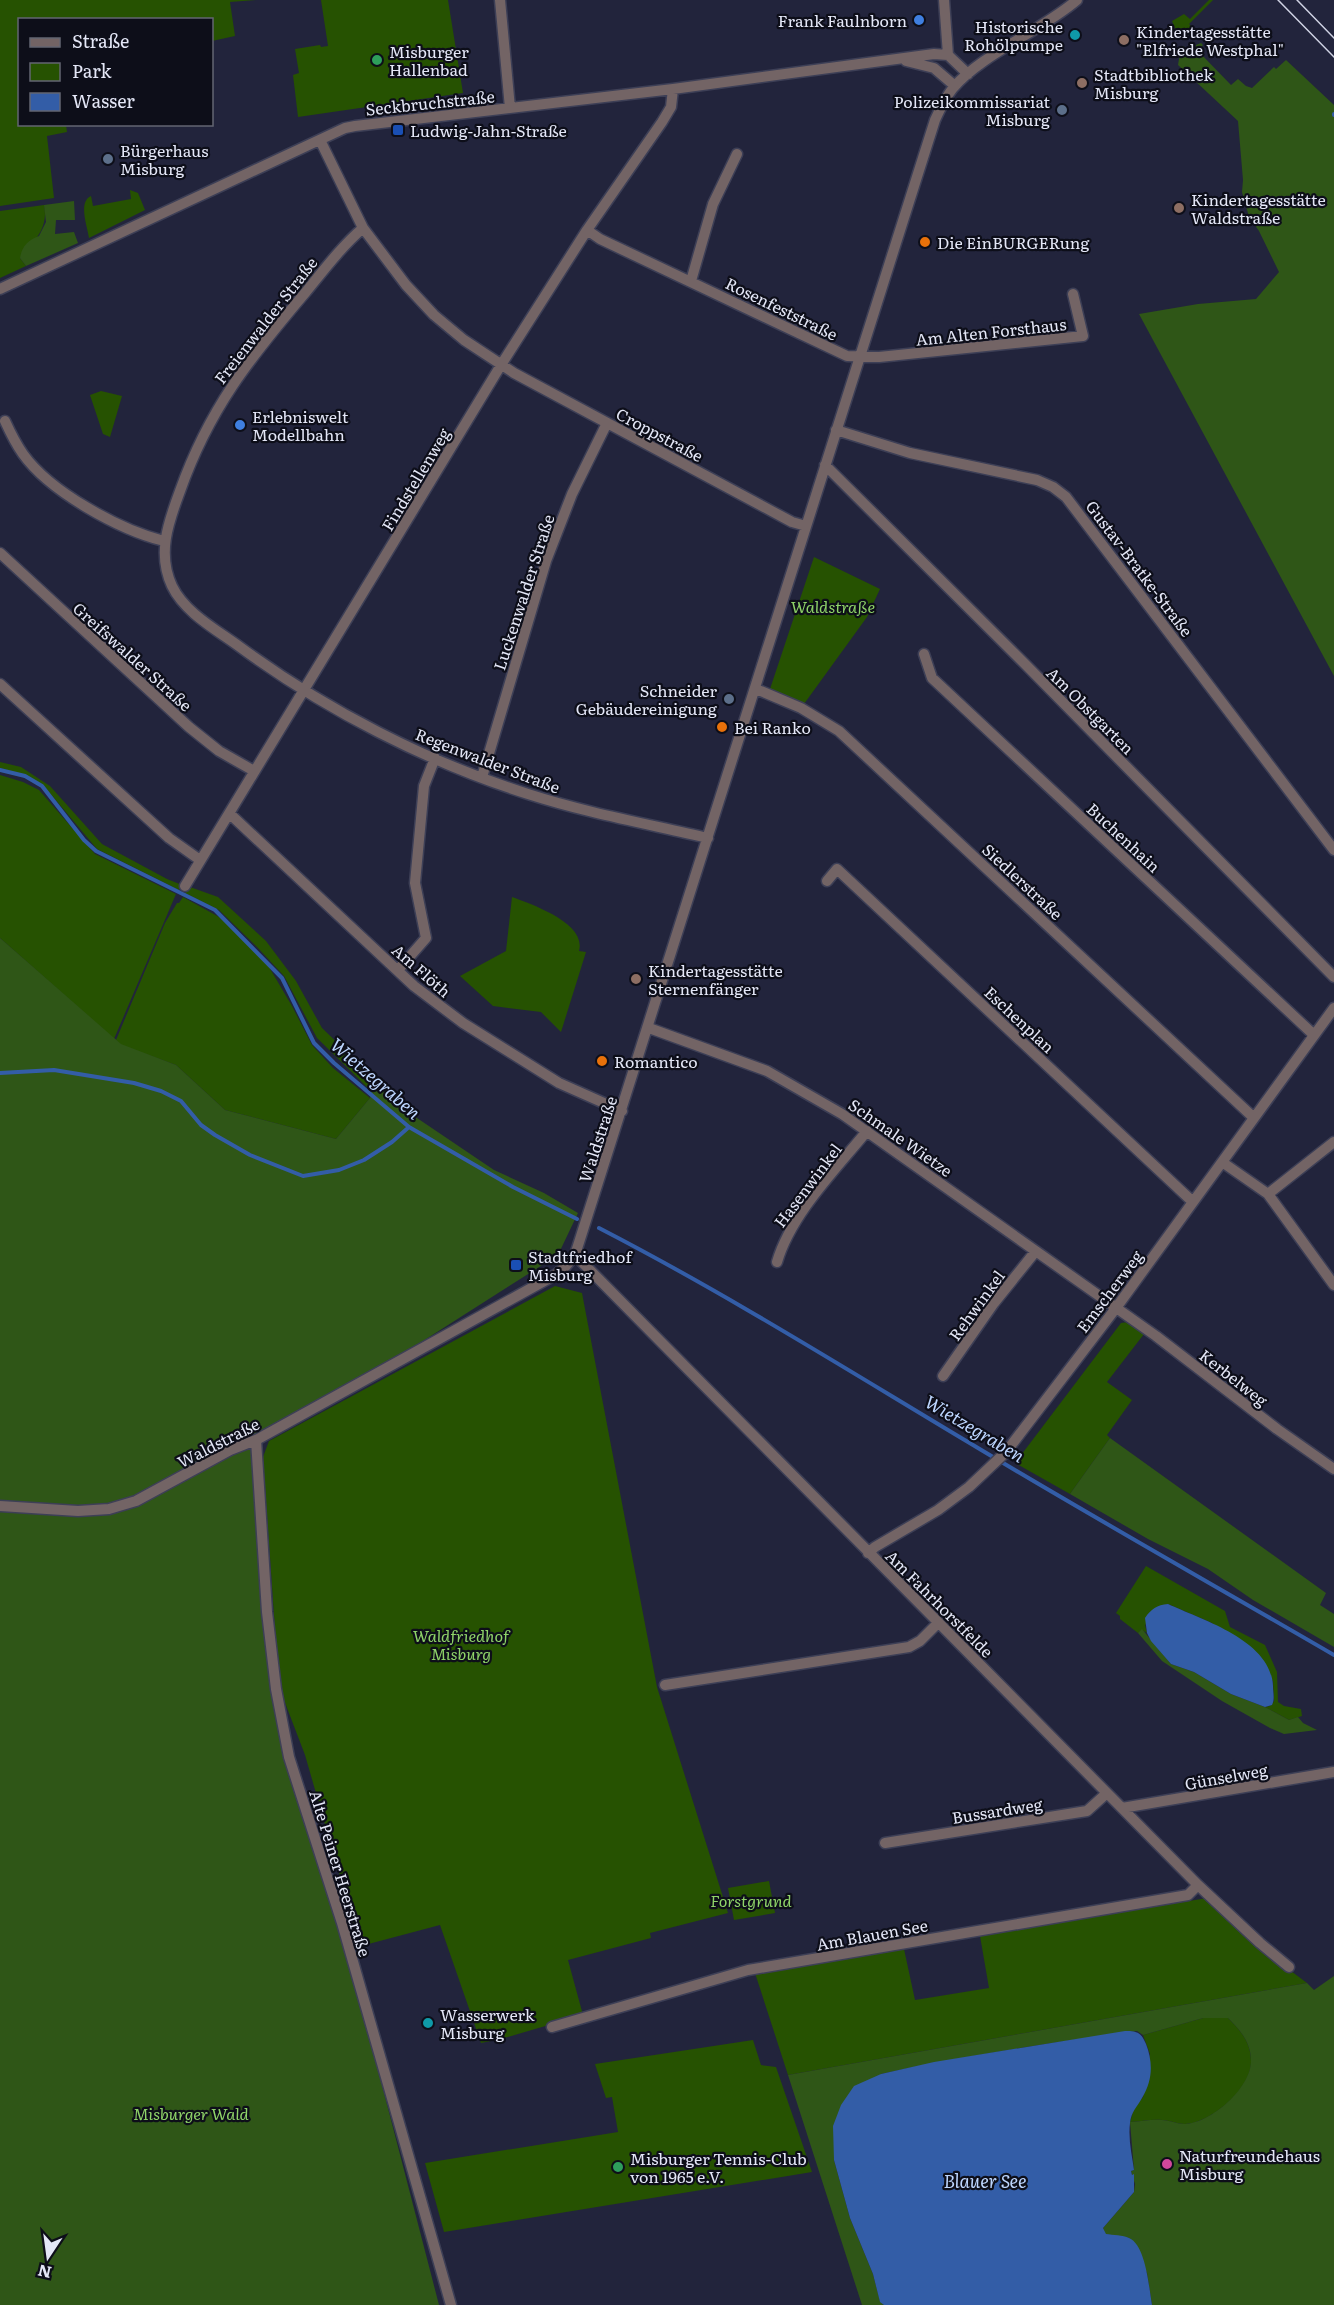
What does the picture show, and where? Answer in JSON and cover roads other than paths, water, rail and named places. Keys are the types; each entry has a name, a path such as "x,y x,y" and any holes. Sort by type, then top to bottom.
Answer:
{"street":[{"path":"500,0 510,108"},
{"path":"944,0 948,55 968,74"},
{"name":"Waldstraße","path":"0,1506 78,1511 109,1509 136,1501 230,1450 256,1440 555,1275 565,1268 575,1255 649,1028 935,120 955,86 968,74 1052,20 1077,0"},
{"name":"Seckbruchstraße","path":"0,289 320,140 355,126 673,89 925,55 948,55"},
{"name":"Seckbruchstraße","path":"897,60 933,68 955,86"},
{"name":"Findstellenweg","path":"184,886 230,814 501,365 587,230 662,122 671,106 673,89"},
{"name":"Croppstraße","path":"320,140 363,228 406,285 434,315 464,340 501,365 607,423 792,522 806,526"},
{"path":"692,281 712,204 737,154"},
{"name":"Freienwalder Straße","path":"303,690 212,626 180,598 172,586 166,567 165,541 188,467 209,423 231,386 282,319 363,228"},
{"name":"Rosenfeststraße","path":"587,230 847,356 860,356"},
{"name":"Am Alten Forsthaus","path":"860,356 879,357 1083,336 1073,294"},
{"path":"4,421 23,454 58,488 91,510 122,526 165,541"},
{"name":"Luckenwalder Straße","path":"482,777 546,561 572,494 607,423"},
{"name":"Gustav-Bratke-Straße","path":"836,430 910,453 1037,480 1053,487 1066,497 1334,850"},
{"name":"Am Obstgarten","path":"825,465 1334,977"},
{"name":"Greifswalder Straße","path":"0,553 189,727 219,751 254,771"},
{"name":"Buchenhain","path":"924,654 932,678 1314,1035"},
{"path":"0,684 170,838 200,860"},
{"name":"Siedlerstraße","path":"756,689 801,708 839,731 1253,1118"},
{"name":"Regenwalder Straße","path":"303,690 389,736 482,777 571,807 708,838"},
{"path":"398,970 426,938 415,883 424,786 435,758"},
{"name":"Am Flöth","path":"230,814 438,1006 559,1083 622,1111"},
{"name":"Eschenplan","path":"826,881 837,869 1193,1202"},
{"name":"Emscherweg","path":"868,1553 938,1510 992,1467 1002,1456 1116,1308 1334,1008"},
{"name":"Schmale Wietze","path":"649,1028 767,1071 818,1098 1116,1308"},
{"name":"Hasenwinkel","path":"777,1262 782,1245 799,1218 820,1188 867,1131"},
{"path":"1268,1194 1334,1142"},
{"path":"1222,1162 1268,1194 1334,1285"},
{"name":"Rehwinkel","path":"943,1376 994,1303 1035,1252"},
{"name":"Am Fahrhorstfelde","path":"575,1255 1198,1885 1260,1943 1289,1966"},
{"name":"Kerbelweg","path":"1116,1308 1334,1469"},
{"name":"Alte Peiner Heerstraße","path":"256,1440 267,1612 276,1689 289,1756 342,1923 451,2305"},
{"path":"665,1685 909,1647 920,1641 938,1623"},
{"name":"Günselweg","path":"1122,1808 1334,1772"},
{"name":"Bussardweg","path":"885,1843 1087,1811 1107,1793"},
{"name":"Am Blauen See","path":"552,2027 748,1970 1188,1895 1198,1885"}],"water":[{"path":"1168,1604 1216,1625 1248,1644 1261,1656 1269,1670 1273,1686 1272,1705 1265,1707 1231,1694 1194,1672 1171,1664 1151,1641 1147,1633 1145,1618 1155,1608"},
{"name":"Blauer See","path":"1125,2031 1136,2032 1142,2037 1148,2051 1151,2071 1146,2091 1130,2123 1134,2192 1103,2228 1106,2234 1129,2238 1135,2242 1146,2268 1152,2305 884,2305 880,2302 873,2274 850,2218 834,2160 833,2126 841,2105 854,2086 881,2074 934,2062"}],"waterway":[{"name":"Wietzegraben","path":"0,770 25,776 42,786 84,840 96,851 215,910 282,978 314,1043 409,1127 513,1187 577,1219"},
{"path":"0,1073 54,1070 134,1083 161,1091 181,1101 201,1125 215,1135 250,1155 303,1176 339,1170 364,1160 392,1142 409,1127"},
{"name":"Wietzegraben","path":"599,1228 739,1305 1059,1496 1334,1655"}],"tram line":[{"path":"1278,0 1334,57"},
{"path":"1297,0 1334,38"}],"place":[{"name":"Frank Faulnborn","path":"919,20"},
{"name":"Historische Rohölpumpe","path":"1075,35"},
{"name":"Kindertagesstätte \"Elfriede Westphal\"","path":"1124,40"},
{"name":"Misburger Hallenbad","path":"377,60"},
{"name":"Stadtbibliothek Misburg","path":"1082,83"},
{"name":"Polizeikommissariat Misburg","path":"1062,110"},
{"name":"Ludwig-Jahn-Straße","path":"398,130"},
{"name":"Bürgerhaus Misburg","path":"108,159"},
{"name":"Kindertagesstätte Waldstraße","path":"1179,208"},
{"name":"Die EinBURGERung","path":"925,242"},
{"name":"Erlebniswelt Modellbahn","path":"240,425"},
{"name":"Schneider Gebäudereinigung","path":"729,699"},
{"name":"Bei Ranko","path":"722,727"},
{"name":"Kindertagesstätte Sternenfänger","path":"636,979"},
{"name":"Romantico","path":"602,1061"},
{"name":"Stadtfriedhof Misburg","path":"516,1265"},
{"name":"Wasserwerk Misburg","path":"428,2023"},
{"name":"Naturfreundehaus Misburg","path":"1167,2164"},
{"name":"Misburger Tennis-Club von 1965 e.V.","path":"618,2167"}],"park label":[{"name":"Waldfriedhof Misburg","path":"461,1644"},
{"name":"Forstgrund","path":"751,1900"},
{"name":"Misburger Wald","path":"191,2113"}]}
